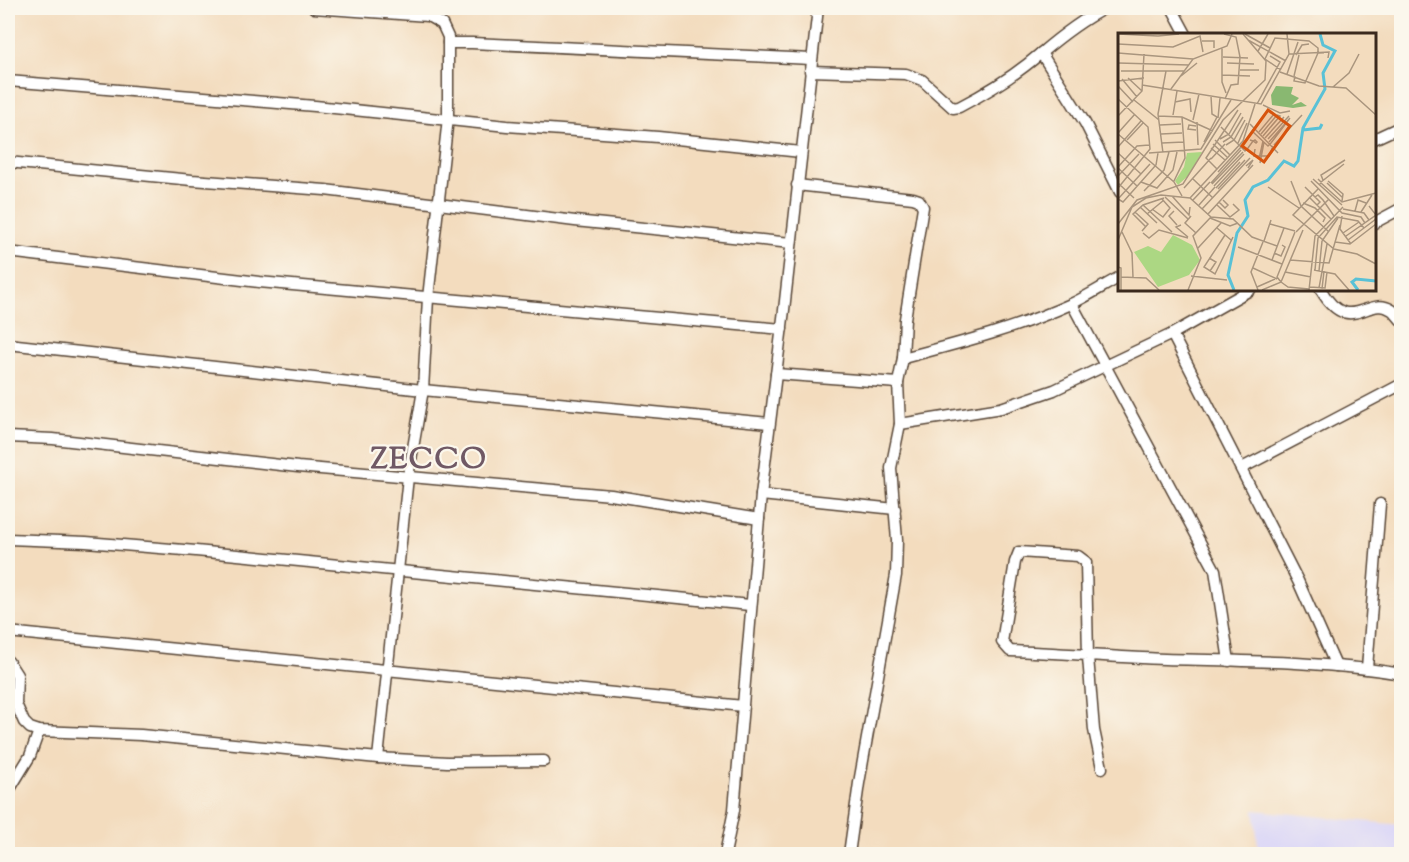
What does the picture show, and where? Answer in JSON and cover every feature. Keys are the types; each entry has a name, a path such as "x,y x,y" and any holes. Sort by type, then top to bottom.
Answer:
{"street":[{"path":"314,8 428,16 437,20 446,29 448,44 448,118 428,298 423,390 408,477 378,758"},
{"path":"725,855 734,810 761,495 818,8"},
{"path":"810,71 906,74 922,80 953,108 959,107 1105,8"},
{"path":"1172,8 1185,33"},
{"path":"448,44 472,42 811,59"},
{"path":"1041,53 1085,123 1118,190"},
{"path":"8,81 448,118 507,126 658,137 801,152"},
{"path":"1376,138 1401,126"},
{"path":"8,162 325,190 791,243"},
{"path":"797,185 912,198 921,203 923,207 905,319 903,358 898,383 900,424 891,468 895,508 896,575 859,783 849,855"},
{"path":"1376,222 1401,208"},
{"path":"8,252 259,282 782,329"},
{"path":"903,358 994,333 1072,304 1118,278"},
{"path":"900,424 1000,408 1054,390 1172,333 1248,291"},
{"path":"1322,291 1341,313 1382,306 1392,310 1401,321"},
{"path":"1072,304 1215,570 1229,661"},
{"path":"1172,333 1298,581 1336,666"},
{"path":"8,344 423,390 770,423"},
{"path":"776,374 898,383"},
{"path":"1242,468 1401,384"},
{"path":"8,437 53,439 298,467 611,495 759,519"},
{"path":"761,495 895,508"},
{"path":"1367,668 1380,504"},
{"path":"8,539 141,546 750,605"},
{"path":"1102,768 1094,730 1088,657 1087,566 1084,559 1078,556 1019,552 1015,562 1003,627 1004,646 1010,651 1088,657 1336,666 1367,668 1401,674"},
{"path":"8,632 743,706"},
{"path":"8,661 17,675 16,704 24,722 30,728 39,731 141,735 378,758 447,762 544,761"},
{"path":"8,792 30,756 39,731"}],"shaded area":[{"path":"1254,810 1401,825 1401,854 1259,854"}],"district":[{"name":"ZECCO","path":"429,460"}]}
